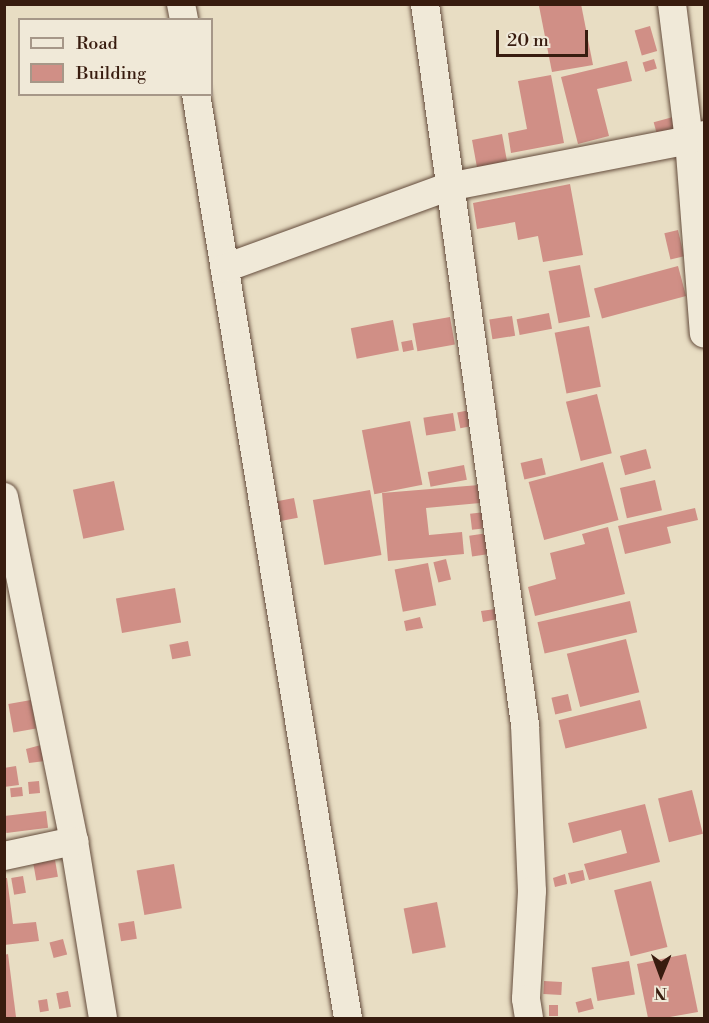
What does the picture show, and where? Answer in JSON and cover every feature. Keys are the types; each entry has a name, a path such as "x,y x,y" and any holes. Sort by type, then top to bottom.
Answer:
{"street":[{"path":"424,4 525,725 532,891 526,999 530,1018"},
{"path":"672,4 697,138 704,332"},
{"path":"196,96 348,1018"},
{"path":"225,268 448,187 697,138"},
{"path":"4,497 74,841 103,1018"},
{"path":"4,856 74,841"}],"building":[{"path":"581,4 593,65 552,72 539,6"},
{"path":"650,26 657,51 642,55 635,30"},
{"path":"654,59 657,69 645,72 643,63"},
{"path":"627,61 632,81 597,89 609,136 578,144 561,77"},
{"path":"551,75 564,143 511,153 508,133 527,129 518,81"},
{"path":"673,117 678,136 659,141 654,122"},
{"path":"502,134 507,161 478,173 472,140"},
{"path":"570,184 583,255 543,262 538,236 518,240 515,222 477,229 473,203"},
{"path":"678,230 684,256 670,259 664,233"},
{"path":"580,265 590,317 559,323 549,271"},
{"path":"678,266 686,296 602,318 594,289"},
{"path":"549,313 552,329 520,335 517,319"},
{"path":"512,316 515,336 492,339 489,320"},
{"path":"450,317 455,345 417,351 413,324"},
{"path":"393,320 399,350 357,359 351,328"},
{"path":"589,326 601,387 566,394 555,333"},
{"path":"412,340 414,350 403,352 401,342"},
{"path":"597,394 612,453 581,461 566,402"},
{"path":"470,410 473,426 460,428 457,412"},
{"path":"453,413 456,431 426,435 423,418"},
{"path":"410,421 422,485 374,494 362,430"},
{"path":"646,449 651,468 625,475 620,456"},
{"path":"542,458 546,475 524,480 521,463"},
{"path":"603,462 619,520 544,540 529,482"},
{"path":"464,465 467,480 431,487 428,472"},
{"path":"655,480 662,510 627,518 620,488"},
{"path":"114,481 124,530 83,539 73,490"},
{"path":"479,485 480,503 426,508 429,535 462,532 464,554 388,561 382,493"},
{"path":"370,490 381,555 324,565 313,500"},
{"path":"294,498 298,518 278,521 274,502"},
{"path":"695,508 698,520 667,527 671,543 625,554 618,526"},
{"path":"485,512 487,528 472,530 470,514"},
{"path":"608,527 625,594 535,616 528,587 556,579 550,553 585,544 582,534"},
{"path":"488,533 491,554 472,556 469,536"},
{"path":"446,559 451,579 438,583 433,562"},
{"path":"428,563 436,605 403,612 395,569"},
{"path":"175,588 181,622 122,633 116,598"},
{"path":"630,601 637,632 545,654 537,622"},
{"path":"495,609 498,619 483,622 481,611"},
{"path":"420,617 423,628 406,631 404,621"},
{"path":"626,639 639,692 580,707 567,654"},
{"path":"188,641 191,656 172,659 169,645"},
{"path":"568,694 572,711 555,714 551,698"},
{"path":"31,700 36,729 13,733 8,704"},
{"path":"640,700 647,728 566,748 558,720"},
{"path":"41,745 45,761 29,763 26,749"},
{"path":"16,766 19,785 4,787 4,768"},
{"path":"39,781 40,793 29,794 28,782"},
{"path":"22,787 23,796 11,797 10,788"},
{"path":"692,790 703,834 669,842 658,798"},
{"path":"645,804 660,862 589,880 584,864 627,853 621,830 573,843 568,823"},
{"path":"46,811 48,828 6,833 4,816"},
{"path":"55,860 58,877 36,881 33,864"},
{"path":"174,864 182,908 144,915 137,871"},
{"path":"583,870 585,880 571,884 568,873"},
{"path":"565,874 567,884 555,887 553,878"},
{"path":"23,876 26,893 14,895 11,878"},
{"path":"4,878 7,878 13,924 36,922 39,941 4,945"},
{"path":"651,881 667,947 631,956 614,890"},
{"path":"437,902 446,947 412,954 404,908"},
{"path":"134,921 137,939 121,941 118,924"},
{"path":"63,939 67,954 54,958 49,943"},
{"path":"8,954 16,1017 4,1018 4,955"},
{"path":"686,954 698,1012 664,1018 648,1018 637,964"},
{"path":"629,961 635,994 597,1001 592,968"},
{"path":"544,981 562,982 561,995 543,994"},
{"path":"68,991 71,1007 59,1009 56,993"},
{"path":"591,998 594,1009 578,1013 576,1002"},
{"path":"47,999 49,1011 40,1012 38,1000"},
{"path":"549,1005 558,1005 558,1016 549,1016"}]}
